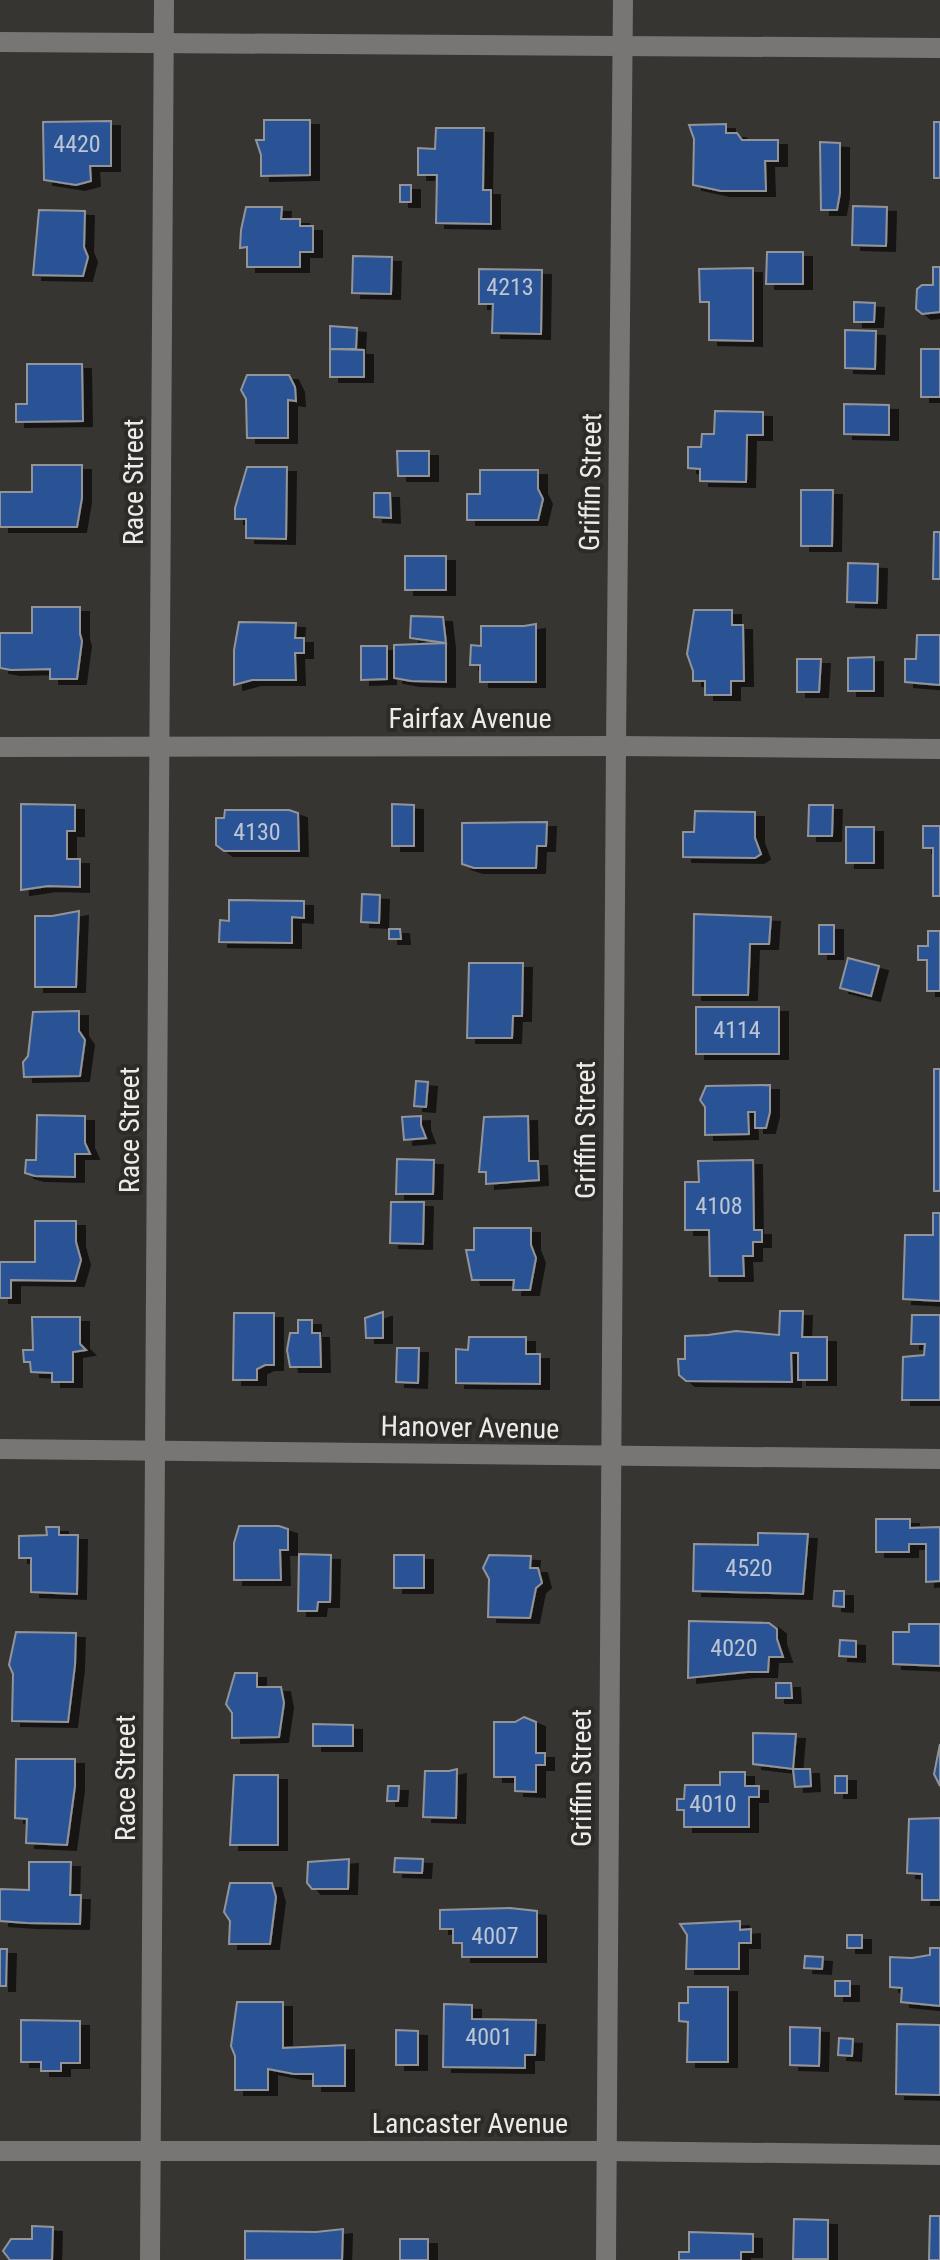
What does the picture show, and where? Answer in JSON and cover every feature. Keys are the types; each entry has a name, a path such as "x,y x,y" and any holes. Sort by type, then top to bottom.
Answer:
{"street":[{"name":"Race Street","path":"150,2260 164,0"},
{"name":"Griffin Street","path":"606,2260 623,0"},
{"path":"0,42 940,48"},
{"name":"Fairfax Avenue","path":"0,747 940,749"},
{"name":"Hanover Avenue","path":"0,1449 940,1459"},
{"name":"Lancaster Avenue","path":"0,2151 607,2151 940,2155"}],"building":[{"path":"264,120 310,120 310,175 261,176 261,155 256,140 264,140"},
{"path":"111,121 111,166 90,166 91,181 76,185 44,180 43,122"},
{"path":"934,122 940,122 940,178 934,178"},
{"path":"726,124 726,133 737,133 742,140 778,140 778,161 765,161 766,191 721,191 693,185 694,139 689,125"},
{"path":"436,128 484,128 483,190 491,190 491,224 436,223 437,175 418,175 418,148 435,149"},
{"path":"820,142 840,143 837,210 821,210"},
{"path":"400,185 411,185 411,202 400,202"},
{"path":"853,206 887,207 886,246 852,245"},
{"path":"246,207 282,207 281,219 300,219 300,226 313,226 313,252 300,252 300,267 247,267 247,247 240,248"},
{"path":"39,210 85,211 84,247 88,257 83,276 33,275"},
{"path":"767,252 803,252 803,284 766,284"},
{"path":"353,256 392,257 391,294 352,293"},
{"path":"933,267 940,267 940,312 922,314 916,309 917,289 922,285 933,285"},
{"path":"753,268 753,341 709,340 709,302 700,302 699,269"},
{"path":"479,269 542,270 541,334 492,333 493,304 479,304"},
{"path":"854,302 875,303 874,322 854,322"},
{"path":"330,326 357,328 356,349 330,349"},
{"path":"845,330 876,331 875,369 845,368"},
{"path":"330,349 364,350 364,377 330,377"},
{"path":"921,349 940,349 940,397 921,397"},
{"path":"27,364 82,364 83,421 16,422 16,404 27,404"},
{"path":"247,375 289,375 295,387 296,401 288,400 288,438 247,438 246,399 241,390"},
{"path":"844,404 889,405 889,435 844,434"},
{"path":"715,411 763,412 763,435 747,435 746,482 700,481 700,469 688,468 688,447 701,447 702,434 714,434"},
{"path":"397,451 429,451 429,476 398,476"},
{"path":"32,465 82,465 82,498 77,527 0,527 0,492 32,492"},
{"path":"247,467 287,467 286,539 246,538 246,519 235,519 235,508"},
{"path":"480,470 538,470 538,489 543,499 538,520 467,520 467,494 480,494"},
{"path":"801,490 833,490 832,546 801,546"},
{"path":"374,493 390,493 391,518 374,517"},
{"path":"934,532 940,532 940,579 933,579"},
{"path":"405,556 446,556 446,590 405,590"},
{"path":"848,563 878,564 877,603 847,602"},
{"path":"32,607 80,607 82,641 77,679 50,679 50,669 0,668 0,633 32,633"},
{"path":"694,610 732,610 732,625 743,625 744,681 731,681 731,695 705,695 705,681 693,681 687,654"},
{"path":"411,616 443,617 446,643 410,638"},
{"path":"239,622 296,623 295,638 304,638 304,653 295,653 296,680 252,680 234,685 234,650"},
{"path":"536,624 536,682 480,682 480,665 470,665 471,645 481,646 481,626"},
{"path":"917,635 940,635 940,685 905,682 905,659 916,659"},
{"path":"446,643 446,682 394,678 394,645"},
{"path":"361,646 387,646 387,679 361,680"},
{"path":"874,657 874,691 848,691 848,658"},
{"path":"797,659 821,659 819,692 797,692"},
{"path":"21,804 75,805 75,831 67,831 67,859 80,859 80,887 48,886 21,890"},
{"path":"392,804 414,805 414,846 392,846"},
{"path":"809,805 833,805 832,836 808,836"},
{"path":"225,810 289,810 298,813 299,851 224,851 216,845 216,818 224,818"},
{"path":"695,811 755,812 755,838 761,854 755,858 683,857 683,832 694,832"},
{"path":"547,822 546,846 537,846 536,868 474,868 462,864 462,823"},
{"path":"923,826 940,826 940,896 933,896 933,848 923,848"},
{"path":"846,827 874,827 874,863 846,863"},
{"path":"362,894 380,895 379,923 361,922"},
{"path":"229,900 304,901 304,918 292,917 292,943 219,942 220,920 229,921"},
{"path":"79,911 76,987 35,987 35,916"},
{"path":"694,914 771,917 769,944 750,944 748,995 693,995"},
{"path":"819,925 834,925 834,954 819,954"},
{"path":"389,929 400,929 401,939 389,939"},
{"path":"928,931 940,931 940,991 927,991 927,960 918,960 918,946 928,946"},
{"path":"848,958 879,966 871,996 840,988"},
{"path":"469,963 523,963 522,1016 513,1016 512,1038 467,1038"},
{"path":"696,1007 779,1007 779,1054 696,1054"},
{"path":"79,1011 79,1031 85,1040 80,1076 24,1077 23,1062 28,1056 33,1012"},
{"path":"934,1069 940,1069 940,1191 934,1191"},
{"path":"416,1081 428,1082 426,1107 414,1106"},
{"path":"770,1085 770,1112 766,1128 755,1128 755,1112 748,1112 749,1134 705,1135 705,1107 700,1100 706,1086"},
{"path":"37,1115 85,1116 85,1143 90,1154 75,1154 75,1177 25,1173 26,1160 36,1160"},
{"path":"421,1116 426,1138 404,1140 402,1117"},
{"path":"528,1116 529,1161 538,1161 539,1180 486,1184 486,1172 479,1172 484,1117"},
{"path":"397,1159 434,1160 433,1194 396,1194"},
{"path":"753,1160 754,1230 762,1230 762,1242 753,1242 753,1256 743,1256 744,1276 710,1276 709,1230 685,1230 685,1182 699,1182 698,1161"},
{"path":"391,1202 424,1202 423,1244 390,1243"},
{"path":"933,1213 940,1213 940,1301 903,1299 905,1235 933,1235"},
{"path":"35,1221 76,1221 76,1242 81,1260 75,1281 11,1280 11,1298 0,1298 0,1262 35,1262"},
{"path":"474,1228 531,1228 531,1245 536,1258 530,1290 513,1290 514,1280 472,1280 466,1250 474,1250"},
{"path":"780,1311 803,1311 802,1337 827,1337 827,1380 798,1380 798,1353 791,1353 792,1382 686,1381 679,1375 678,1359 685,1359 685,1336 736,1331 779,1335"},
{"path":"383,1312 383,1338 366,1338 365,1318"},
{"path":"234,1313 274,1313 274,1365 257,1369 257,1380 233,1380"},
{"path":"912,1315 940,1315 940,1400 902,1400 903,1357 924,1355 925,1344 911,1344"},
{"path":"32,1317 80,1317 80,1344 86,1350 73,1352 73,1382 52,1382 52,1373 31,1372 30,1362 24,1362 23,1350 33,1350"},
{"path":"298,1320 312,1320 312,1333 320,1333 321,1367 290,1367 287,1350 290,1333 298,1333"},
{"path":"469,1337 526,1337 526,1354 540,1354 540,1384 456,1383 456,1349 468,1350"},
{"path":"397,1348 419,1348 418,1383 396,1382"},
{"path":"876,1519 910,1519 910,1528 940,1527 940,1581 926,1582 926,1544 909,1544 909,1552 876,1552"},
{"path":"239,1526 279,1526 288,1529 288,1550 280,1550 281,1580 234,1580 234,1543"},
{"path":"46,1527 59,1527 59,1535 78,1535 77,1594 31,1592 31,1558 19,1558 19,1536 47,1535"},
{"path":"758,1533 808,1534 803,1594 693,1591 694,1544 758,1545"},
{"path":"299,1554 331,1555 330,1602 318,1602 317,1611 298,1611"},
{"path":"394,1555 424,1555 424,1588 394,1588"},
{"path":"489,1555 531,1556 530,1568 538,1568 542,1583 536,1588 530,1618 488,1617 489,1579 483,1568"},
{"path":"834,1591 844,1591 844,1607 833,1606"},
{"path":"689,1621 769,1623 777,1629 783,1657 769,1657 768,1672 688,1678"},
{"path":"909,1624 940,1624 940,1666 893,1664 893,1632 909,1632"},
{"path":"16,1632 76,1633 68,1722 12,1721 13,1674 9,1665"},
{"path":"840,1640 856,1641 856,1657 839,1656"},
{"path":"235,1673 257,1673 257,1687 281,1687 284,1703 279,1737 232,1738 232,1713 226,1704"},
{"path":"776,1683 791,1683 792,1698 776,1698"},
{"path":"524,1717 536,1722 536,1753 545,1753 545,1765 536,1765 536,1792 515,1791 515,1777 494,1777 494,1722 515,1722"},
{"path":"313,1724 353,1725 353,1746 313,1746"},
{"path":"753,1733 796,1734 793,1769 753,1764"},
{"path":"940,1744 940,1786 934,1774"},
{"path":"16,1759 75,1759 75,1786 67,1845 26,1843 27,1819 15,1818"},
{"path":"457,1769 456,1818 423,1817 425,1771"},
{"path":"793,1769 810,1769 811,1786 795,1787"},
{"path":"720,1772 745,1772 745,1786 759,1786 759,1797 749,1797 749,1827 684,1827 684,1810 677,1810 677,1799 684,1799 685,1785 720,1785"},
{"path":"234,1775 278,1775 278,1845 230,1845"},
{"path":"835,1776 847,1776 847,1793 835,1793"},
{"path":"388,1786 399,1786 398,1801 387,1801"},
{"path":"940,1818 940,1900 922,1900 922,1874 907,1873 909,1819"},
{"path":"395,1858 423,1859 422,1873 394,1872"},
{"path":"349,1859 348,1889 312,1889 307,1883 308,1862"},
{"path":"29,1862 71,1862 70,1895 81,1895 80,1924 0,1921 0,1889 29,1890"},
{"path":"230,1883 272,1883 276,1897 270,1944 229,1944 230,1921 224,1912"},
{"path":"510,1908 537,1911 537,1957 462,1957 462,1943 453,1943 453,1929 440,1929 440,1910"},
{"path":"740,1921 740,1930 751,1929 751,1943 739,1943 739,1969 686,1969 687,1935 680,1924"},
{"path":"847,1935 862,1935 862,1948 847,1948"},
{"path":"930,1948 940,1948 940,2006 901,2002 902,1988 890,1987 890,1957 930,1955"},
{"path":"0,1949 7,1949 6,1986 0,1986"},
{"path":"805,1956 823,1957 822,1969 804,1968"},
{"path":"835,1981 850,1981 850,1996 835,1996"},
{"path":"688,1987 728,1987 728,2062 687,2062 688,2022 679,2021 679,2003 688,2003"},
{"path":"237,2002 283,2002 283,2048 345,2045 345,2086 313,2086 313,2074 268,2069 268,2090 235,2090 235,2056 231,2046"},
{"path":"444,2004 472,2005 472,2019 536,2020 535,2055 525,2055 525,2068 443,2067"},
{"path":"21,2020 80,2021 80,2063 61,2063 61,2071 41,2071 41,2062 21,2062"},
{"path":"897,2024 940,2025 940,2095 896,2094"},
{"path":"790,2027 820,2028 819,2066 790,2065"},
{"path":"396,2030 418,2031 418,2065 396,2065"},
{"path":"839,2038 853,2039 852,2056 838,2055"},
{"path":"930,2216 940,2216 940,2260 929,2260"},
{"path":"794,2219 828,2220 828,2259 793,2259"},
{"path":"32,2226 53,2227 52,2260 10,2260 3,2251 11,2239 32,2239"},
{"path":"343,2229 342,2260 245,2260 245,2231 316,2232"},
{"path":"689,2232 753,2234 753,2252 741,2252 741,2260 679,2260 679,2252 689,2252"},
{"path":"400,2239 428,2239 428,2260 400,2260"}]}
